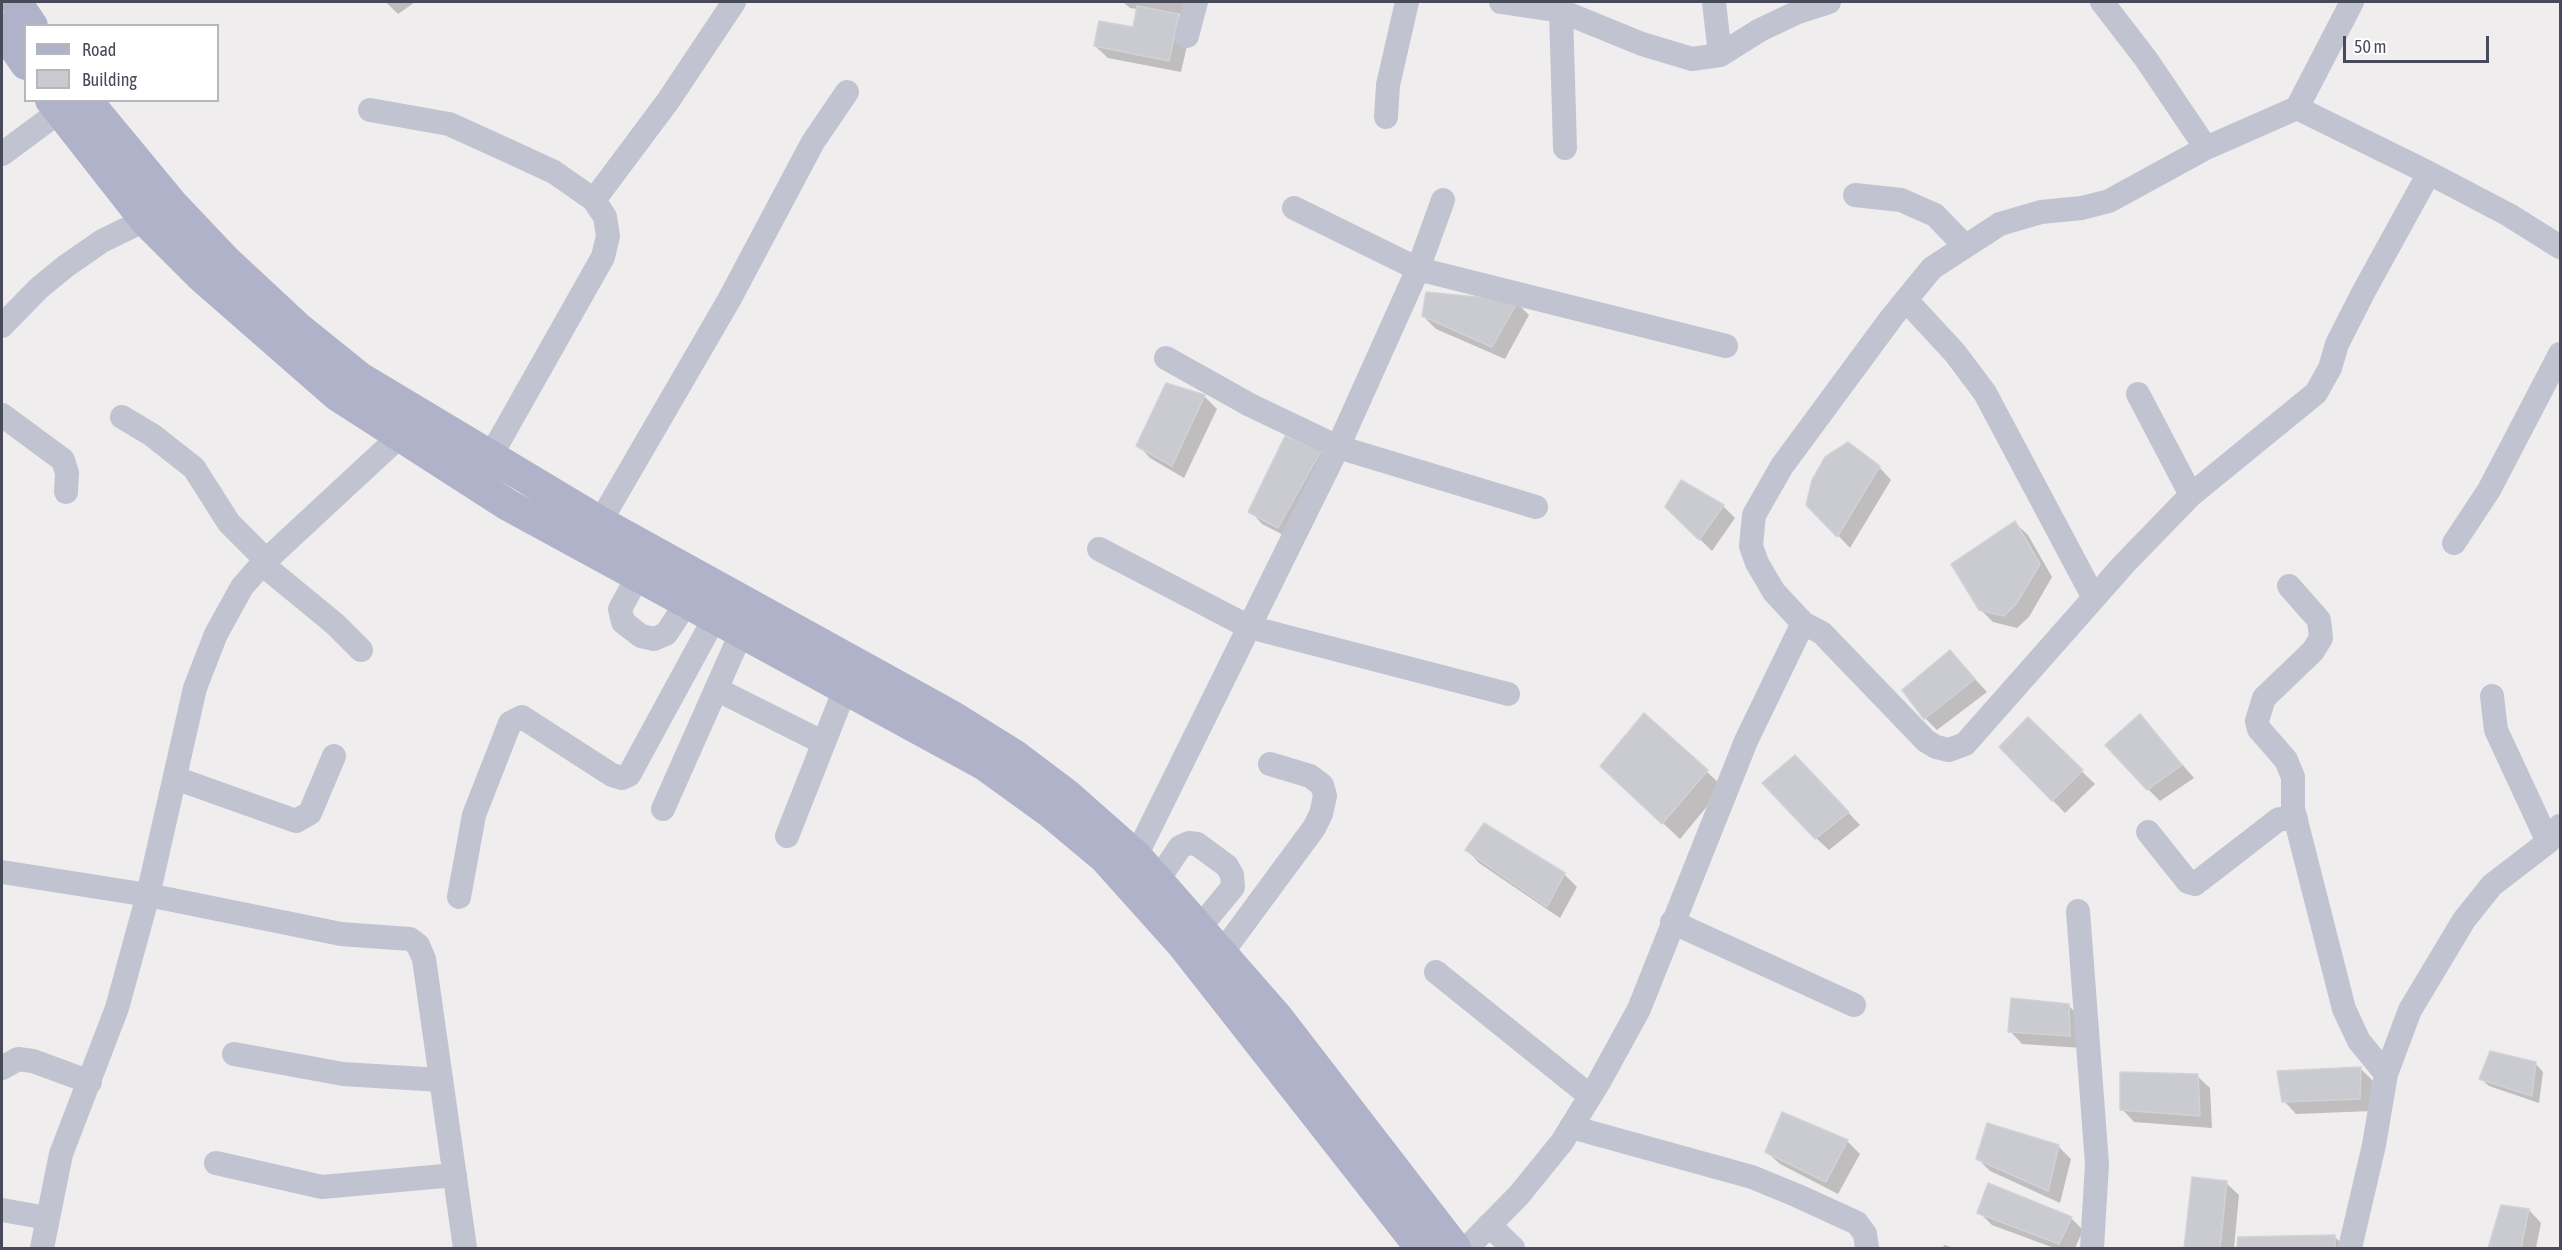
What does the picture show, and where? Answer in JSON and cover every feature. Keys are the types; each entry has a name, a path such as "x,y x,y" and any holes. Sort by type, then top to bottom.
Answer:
{"main road":[{"path":"16,14 24,54"},
{"path":"66,104 145,220 202,277 275,344 337,394 508,505 985,765 1050,812 1105,858 1183,945 1421,1248"},
{"path":"66,104 172,204 226,261 298,328 360,378 600,522 953,717 994,742 1067,795 1136,856 1277,1017 1455,1248"}],"street":[{"path":"594,200 668,101 735,2"},
{"path":"1187,36 1196,2"},
{"path":"1386,117 1388,85 1407,2"},
{"path":"1501,2 1561,11 1670,53 1692,59 1720,55 1760,30 1798,12 1829,2"},
{"path":"1714,2 1720,55"},
{"path":"2102,2 2146,59 2206,148"},
{"path":"2352,2 2297,108 2206,148 2109,201 2082,208 2042,212 2000,224 1964,245 1932,268 1782,466 1754,515 1751,546 1757,563 1774,592 1803,623 1822,633 1926,741 1936,747 1949,750 1965,744 2094,598 2191,495 2316,393 2330,368 2337,344 2364,291 2429,173"},
{"path":"1561,11 1564,148"},
{"path":"600,522 729,300 813,142 847,93"},
{"path":"2,154 66,104"},
{"path":"2297,108 2509,215 2560,247"},
{"path":"369,110 449,124 554,172 594,200 605,217 608,236 603,257 490,456"},
{"path":"1856,195 1901,200 1935,215 1964,245"},
{"path":"1136,856 1338,447 1418,269 1443,200"},
{"path":"1294,208 1418,269 1726,346"},
{"path":"2,326 39,288 66,266 102,241 145,220"},
{"path":"1906,300 1955,353 1985,393 2094,598"},
{"path":"2454,543 2489,490 2560,354"},
{"path":"1166,358 1250,405 1338,447 1536,507"},
{"path":"2138,393 2191,495"},
{"path":"2,415 63,460 67,473 66,492"},
{"path":"122,417 152,435 194,468 229,523 264,562 361,650"},
{"path":"42,1248 61,1154 117,1008 148,895 195,688 216,634 242,587 264,562 401,435"},
{"path":"1099,549 1249,627 1508,694"},
{"path":"638,576 620,609 623,622 641,636 654,639 666,634 687,602"},
{"path":"2289,586 2319,620 2321,638 2313,651 2264,698 2257,721 2259,729 2286,760 2293,777 2296,819 2344,1009 2359,1041 2386,1074"},
{"path":"1467,1248 1519,1195 1571,1127 1639,1009 1746,741 1803,623"},
{"path":"663,809 716,689 729,624"},
{"path":"459,897 474,815 510,723 522,717 612,775 622,778 629,775 729,624"},
{"path":"716,689 824,743"},
{"path":"787,836 845,689"},
{"path":"2350,1248 2374,1145 2386,1074 2409,1010 2464,920 2492,885 2554,834 2496,730 2492,696"},
{"path":"175,778 296,821 310,813 334,756"},
{"path":"1221,954 1314,828 1321,814 1325,796 1322,785 1310,776 1270,764"},
{"path":"2148,832 2188,882 2195,884 2278,819 2296,819"},
{"path":"1158,880 1180,847 1189,843 1197,844 1227,866 1233,875 1233,887 1199,928"},
{"path":"2,872 148,895 341,934 410,939 418,945 424,959 465,1248"},
{"path":"2078,910 2097,1164 2092,1248"},
{"path":"1672,922 1854,1005"},
{"path":"1436,972 1590,1096"},
{"path":"234,1054 344,1074 441,1080"},
{"path":"2,1068 18,1059 33,1061 90,1082"},
{"path":"1571,1127 1729,1170 1798,1196 1857,1223 1865,1234 1867,1248"},
{"path":"216,1163 322,1187 455,1174"},
{"path":"2,1210 47,1218"},
{"path":"1489,1226 1513,1248"}],"building":[{"path":"1137,6 1179,14 1169,61 1094,46 1099,21 1133,27"},
{"path":"1426,292 1518,301 1492,347 1422,316"},
{"path":"1166,383 1205,395 1172,466 1136,446"},
{"path":"1285,436 1321,451 1278,528 1248,512"},
{"path":"1848,442 1880,466 1837,537 1806,505 1812,480 1825,457"},
{"path":"1681,480 1724,505 1699,540 1665,507"},
{"path":"2015,521 2040,564 2016,604 2004,616 1979,610 1951,564"},
{"path":"1950,650 1975,679 1924,719 1902,690"},
{"path":"1644,713 1708,770 1662,824 1600,766"},
{"path":"2140,714 2182,765 2147,790 2105,745"},
{"path":"2028,717 2083,770 2052,801 1999,747"},
{"path":"1795,755 1849,812 1815,839 1762,783"},
{"path":"1484,823 1565,873 1547,907 1465,850"},
{"path":"2011,998 2069,1004 2070,1036 2008,1032"},
{"path":"2490,1051 2536,1062 2532,1096 2479,1079"},
{"path":"2361,1067 2360,1099 2282,1102 2277,1071"},
{"path":"2120,1072 2198,1074 2200,1116 2120,1110"},
{"path":"1782,1112 1848,1140 1826,1182 1765,1152"},
{"path":"1987,1123 2059,1145 2048,1191 1976,1159"},
{"path":"2192,1177 2227,1181 2220,1248 2184,1248"},
{"path":"1988,1183 2072,1217 2059,1244 1977,1213"},
{"path":"2501,1205 2529,1209 2521,1248 2488,1248"},
{"path":"2335,1235 2335,1248 2237,1248 2238,1237"}]}
